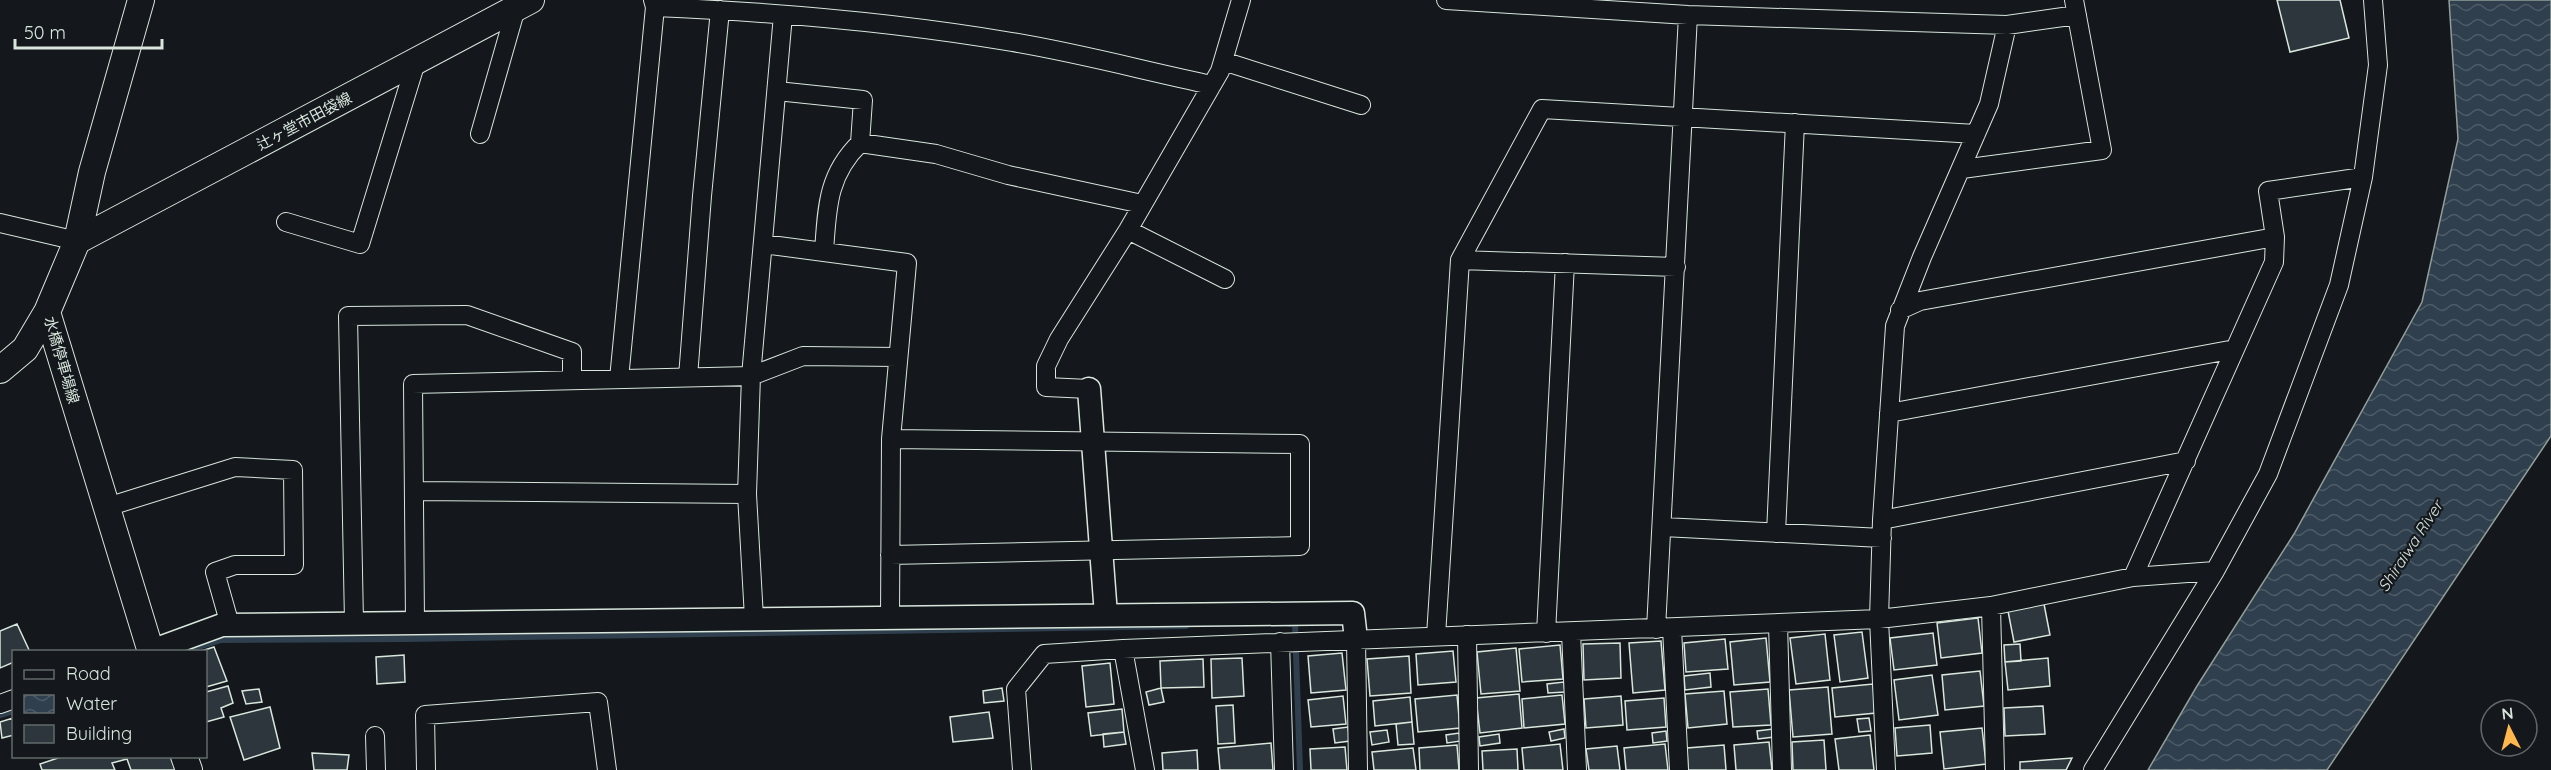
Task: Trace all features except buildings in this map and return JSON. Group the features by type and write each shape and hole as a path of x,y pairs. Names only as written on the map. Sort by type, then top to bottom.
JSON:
{"main road":[{"name":"水橋停車場線","path":"141,0 92,172 77,242 47,312 150,650"},
{"name":"辻ヶ堂市田袋線","path":"77,242 524,4"},
{"path":"0,370 25,349 47,312"}],"street":[{"path":"1106,615 1089,389 1046,387 1046,366 1059,339 1128,230 1212,85 1222,62 1241,0"},
{"path":"1446,0 1688,15 2007,25 2075,8 2102,150 1962,169"},
{"path":"2093,770 2215,571 2268,474 2339,285 2363,177 2378,65 2373,0"},
{"path":"619,379 654,3 720,10 745,6 783,15 924,28 1015,42 1212,85"},
{"path":"480,134 524,4"},
{"path":"688,377 720,10"},
{"path":"754,618 747,494 751,376 783,15"},
{"path":"1679,770 1664,629 1663,527 1688,15"},
{"path":"1886,770 1879,619 1882,529 1895,326 1989,104 2007,25"},
{"path":"286,222 360,244 416,62"},
{"path":"1222,62 1361,105"},
{"path":"777,91 863,100 861,143 847,155 829,194 824,252"},
{"path":"1436,636 1460,260 1542,110 1976,134"},
{"path":"1776,533 1795,123"},
{"path":"861,143 936,154 1008,175 1142,204"},
{"path":"2133,578 2274,262 2274,237 2268,191 2363,177"},
{"path":"0,223 77,242"},
{"path":"1128,230 1225,279"},
{"path":"1900,310 1920,301 2274,237"},
{"path":"763,244 907,262 891,439 890,617"},
{"path":"1460,260 1676,267"},
{"path":"1546,633 1565,263"},
{"path":"354,622 348,316 467,315 572,352 572,380"},
{"path":"1889,413 2235,349"},
{"path":"415,622 413,384 751,376 803,356 898,357"},
{"path":"890,555 1300,546 1300,444 891,439"},
{"path":"1663,527 1776,533 1882,529 2186,461"},
{"path":"106,507 235,467 293,470 294,565 235,565 215,572 230,625"},
{"path":"414,491 747,494"},
{"path":"1022,770 1016,689 1044,654 1280,642 1879,619 1991,606 2133,578 2215,571"},
{"path":"1991,606 1995,770"},
{"path":"153,650 222,625 1353,613 1356,639 1358,770"},
{"path":"1778,623 1782,770"},
{"path":"1571,632 1577,770"},
{"path":"1467,635 1469,770"},
{"path":"1280,642 1284,770"},
{"path":"1122,649 1145,770"},
{"path":"426,770 425,715 598,702 607,770"},
{"path":"375,736 376,770"}],"water":[{"name":"Shiraiwa River","path":"2449,0 2551,0 2551,436 2327,770 2148,770 2197,686 2294,534 2422,302 2458,139"}],"waterway":[{"path":"1289,624 1295,624 1300,770"},
{"path":"189,650 221,640 1186,626"},
{"path":"0,715 12,712"}]}
